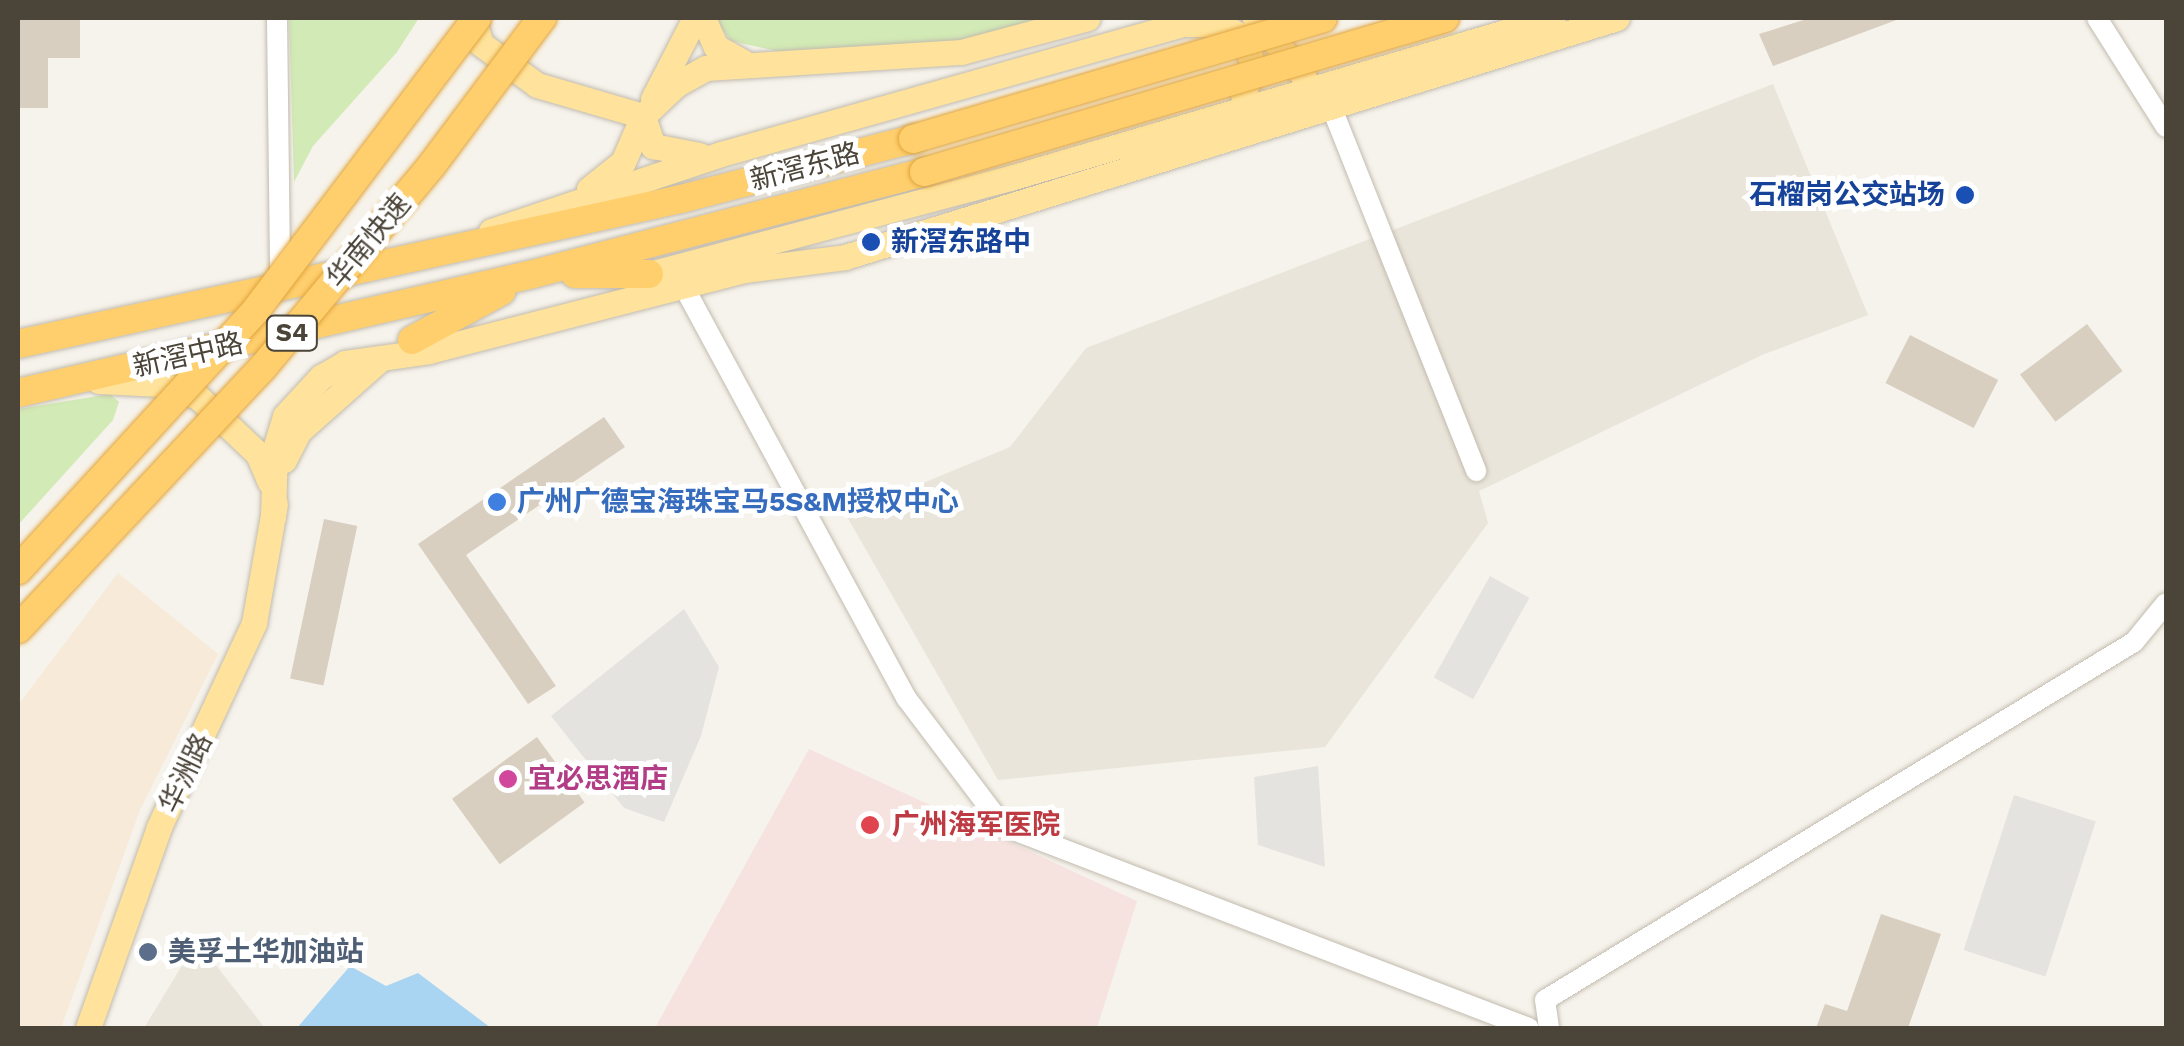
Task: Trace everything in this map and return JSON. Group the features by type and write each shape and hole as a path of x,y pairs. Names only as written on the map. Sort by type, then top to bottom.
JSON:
{"highway":[{"name":"华南快速","path":"18,570 256,310 475,18"},
{"name":"华南快速","path":"18,628 275,354 432,166 542,18"},
{"name":"新滘东路","path":"280,286 421,257 913,139 1323,18"},
{"name":"新滘东路","path":"533,274 924,172 1444,18"},
{"name":"新滘中路","path":"18,394 533,274"},
{"path":"412,340 533,274 649,274"},
{"name":"新滘中路","path":"18,344 280,286"}],"main road":[{"path":"475,18 481,44 537,85 643,116"},
{"path":"572,200 623,162 695,18"},
{"path":"703,18 716,47 743,62"},
{"path":"643,116 688,76 743,62 942,55 1088,18"},
{"path":"421,257 572,200 721,154 1204,18"},
{"path":"1255,18 1323,97"},
{"path":"1296,18 1295,39 1310,60 1330,71 1362,74"},
{"path":"649,274 1229,114 1323,97 1362,74 1553,18"},
{"path":"383,357 684,287 871,250 1323,97 1617,18"},
{"path":"1178,25 1218,24 1245,38 1253,68 1229,114"},
{"path":"643,116 653,146 667,154 721,154"},
{"name":"华洲路","path":"88,1028 159,827 254,623 278,480 298,431 383,357 412,340"},
{"path":"47,387 110,380 161,384 198,397 258,454 270,480 274,516"}],"street":[{"path":"277,18 280,286"},
{"path":"2097,18 2166,127"},
{"path":"1323,97 1476,471"},
{"path":"684,287 907,699 1002,826 1530,1028"},
{"path":"1550,1028 1545,1000 2134,642 2166,603"}],"shaded area":[{"path":"1773,84 1868,315 1762,355 1479,491 1488,523 1325,747 998,780 846,515 1010,447 1086,348"},
{"path":"118,573 218,654 140,810 61,1028 18,1028 18,705"},
{"path":"1490,576 1529,598 1473,699 1434,677"},
{"path":"684,609 719,667 701,736 664,822 624,808 551,716"},
{"name":"广州海军医院","path":"809,749 1137,901 1097,1028 655,1028"},
{"path":"1318,766 1325,867 1258,845 1254,777"},
{"path":"2014,795 2096,822 2045,977 1964,950"},
{"path":"197,941 265,1028 144,1028"}],"green space":[{"path":"289,18 419,18 397,52 313,146 294,182"},
{"path":"714,18 1060,18 957,43 777,51 731,41"},
{"path":"110,394 119,402 113,420 18,525 18,409"}],"water":[{"path":"350,966 386,986 418,973 491,1028 297,1028"}],"building":[{"path":"18,18 80,18 80,58 48,58 48,108 18,108"},
{"path":"1810,18 1899,19 1773,66 1759,34"},
{"path":"2087,324 2123,371 2055,422 2020,375"},
{"path":"1910,335 1998,380 1974,428 1885,383"},
{"path":"604,417 625,447 466,555 556,686 528,704 418,544"},
{"path":"324,519 357,526 323,686 290,678"},
{"path":"537,737 585,803 500,864 452,799"},
{"path":"1881,914 1941,934 1908,1028 1816,1028 1825,1004 1847,1011"}],"place":[{"name":"石榴岗公交站场","path":"1965,195"},
{"name":"新滘东路中","path":"871,242"},
{"name":"广州广德宝海珠宝马5S&M授权中心","path":"497,502"},
{"name":"宜必思酒店","path":"508,779"},
{"name":"广州海军医院","path":"870,825"},
{"name":"美孚土华加油站","path":"148,952"}]}
